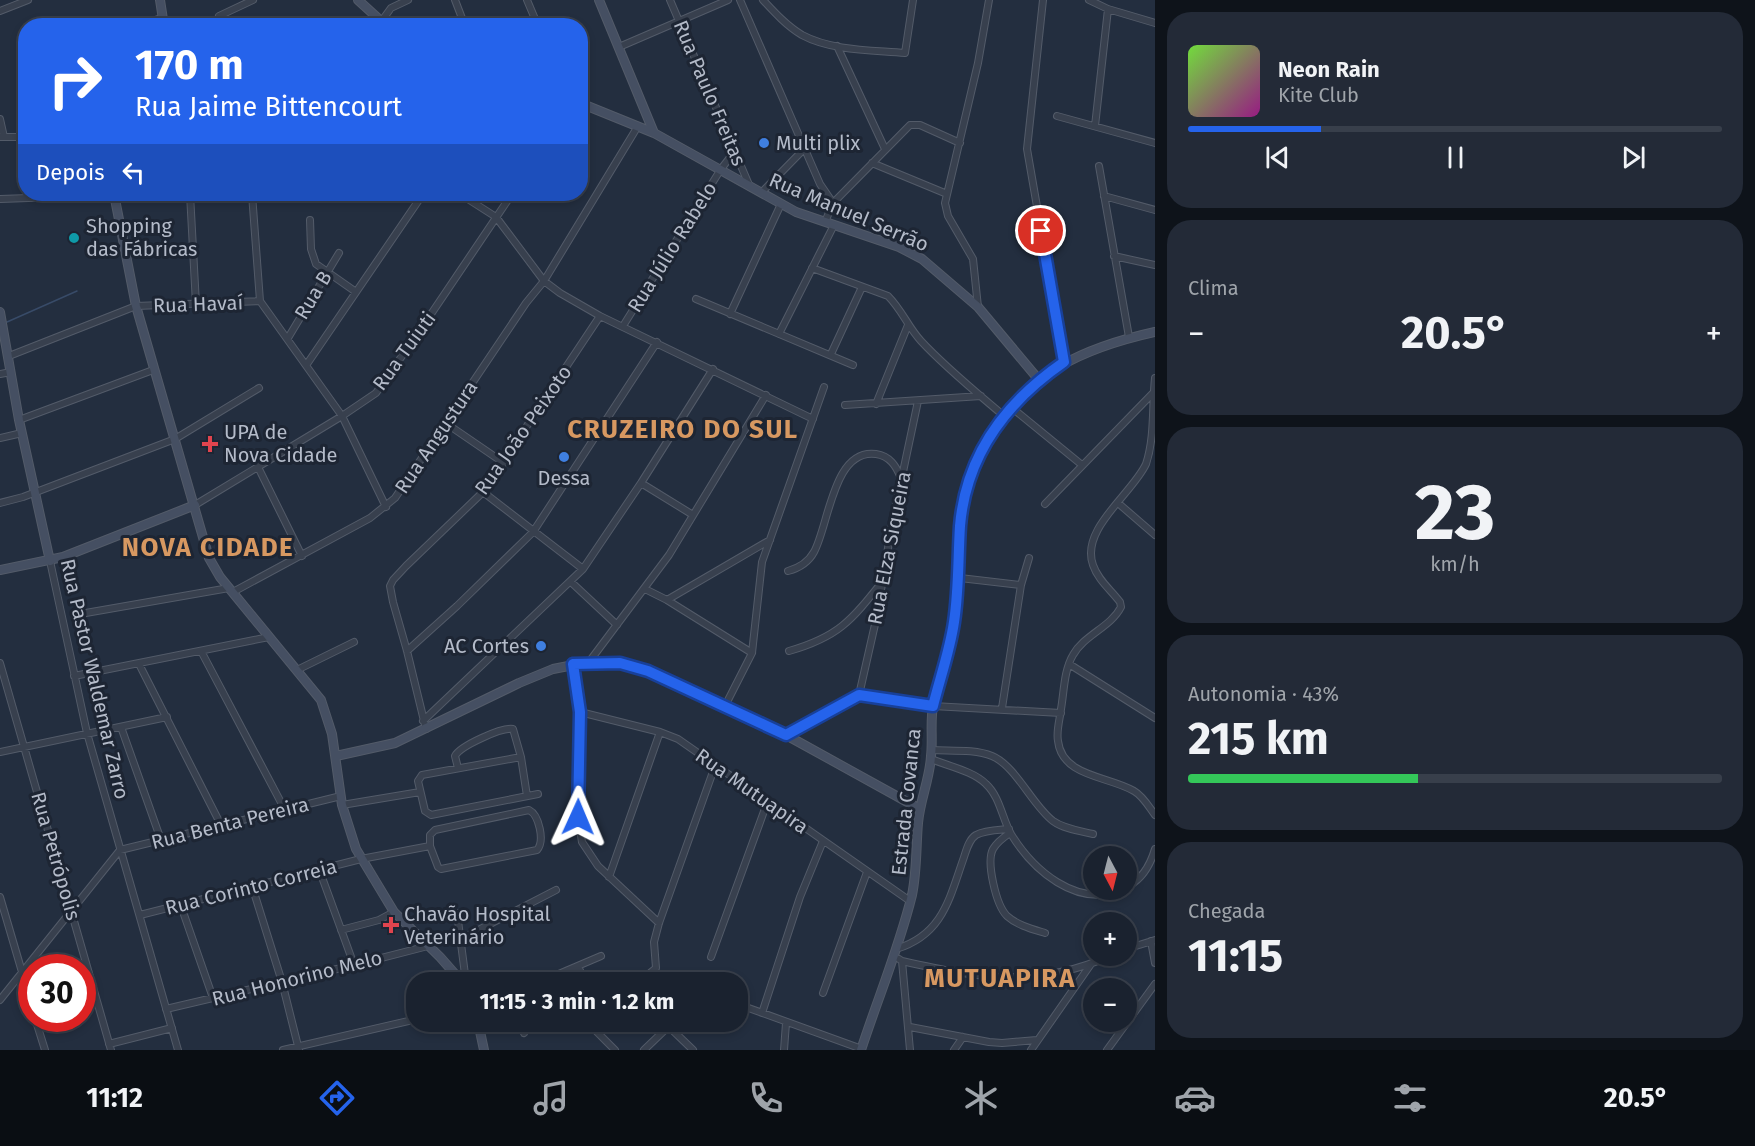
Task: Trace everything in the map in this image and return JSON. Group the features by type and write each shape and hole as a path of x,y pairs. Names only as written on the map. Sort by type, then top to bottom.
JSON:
{"street":[{"path":"0,12 28,0"},
{"path":"160,0 163,18"},
{"path":"219,16 253,0"},
{"path":"358,0 377,18"},
{"path":"388,0 391,8"},
{"path":"386,18 391,8 408,0"},
{"path":"455,0 462,18"},
{"path":"527,0 535,18"},
{"path":"599,0 654,133"},
{"name":"Rua Paulo Freitas","path":"670,0 750,187"},
{"path":"620,47 728,0"},
{"path":"740,0 820,184 833,203"},
{"path":"763,0 781,19 802,35 837,46 904,53 913,0"},
{"path":"978,307 975,266 948,216 945,203 978,63 989,0"},
{"path":"1043,0 1030,111 1028,149 1064,362"},
{"path":"1089,0 1108,9 1155,22"},
{"path":"1095,126 1108,9"},
{"path":"837,46 885,149"},
{"name":"Rua Manuel Serrão","path":"588,106 654,133 781,204 914,254 978,307 1039,380"},
{"path":"1057,116 1155,142"},
{"path":"0,119 2,137 18,137"},
{"path":"825,222 833,203 910,125 915,124 960,144"},
{"name":"Rua Angustura","path":"80,614 231,590 302,556 386,507 409,480 526,303 544,281 638,126"},
{"path":"761,193 805,148"},
{"name":"Rua Júlio Rabelo","path":"623,326 721,169 735,151"},
{"path":"872,163 947,195"},
{"path":"1099,166 1129,337"},
{"path":"1104,196 1155,210"},
{"path":"0,199 18,198"},
{"path":"115,201 136,306 209,558 220,577 321,700 330,726 336,756 341,801 350,835 361,859 394,912 454,972"},
{"path":"190,201 196,304"},
{"path":"253,201 260,302 307,364 342,416 386,507"},
{"path":"307,364 418,201"},
{"path":"471,201 496,217 544,281 560,293 600,316 813,419"},
{"name":"Rua Tuiuti","path":"195,506 368,399 385,382 507,201"},
{"path":"730,314 781,204"},
{"path":"310,220 312,256 316,264 356,292"},
{"path":"779,334 834,225"},
{"name":"Rua B","path":"288,338 339,253"},
{"path":"1114,255 1155,265"},
{"path":"812,268 888,296 901,310 908,325 920,340 1004,416"},
{"path":"831,354 862,286"},
{"path":"696,299 853,365"},
{"name":"Rua Havaí","path":"9,356 136,306 260,302"},
{"name":"Rua João Peixoto","path":"424,725 390,586 402,570 483,492 600,316"},
{"name":"Rua Pastor Waldemar Zarro","path":"2,320 19,420 87,733 178,1050"},
{"path":"876,404 908,325"},
{"name":"Estrada Covanca","path":"862,1049 897,955 914,882 920,809 932,755 933,706 953,632 960,578 960,528 967,489 980,453 989,435 1011,407 1039,380 1064,362 1106,344 1155,332"},
{"path":"407,651 533,532 657,342"},
{"path":"424,725 583,569 713,369"},
{"path":"19,420 153,370"},
{"path":"0,374 11,372"},
{"path":"1155,378 1154,434 1151,452 1140,475 1096,533 1090,552 1098,575 1120,602 1121,607 1108,622 1078,648 1070,664 1057,740 1067,761 1095,776 1135,791 1155,815"},
{"path":"725,706 752,653 759,576 824,387"},
{"path":"0,503 36,492 175,439 259,388"},
{"path":"1044,504 1153,393"},
{"path":"589,662 645,589 766,395"},
{"path":"845,405 981,396"},
{"name":"Rua Elza Siqueira","path":"859,695 918,401"},
{"path":"1011,407 1082,465"},
{"path":"447,424 504,463"},
{"path":"0,438 22,433"},
{"path":"788,571 802,565 813,554 841,476 850,462 867,454 880,455 896,466 901,479"},
{"path":"258,467 302,556"},
{"path":"640,483 693,515"},
{"path":"483,492 583,569"},
{"path":"1118,503 1155,536"},
{"path":"0,570 50,561 195,506"},
{"path":"667,600 771,539"},
{"path":"1002,708 1021,585 1029,558"},
{"path":"960,578 1021,585"},
{"path":"571,582 617,625"},
{"path":"789,651 815,644 844,626 882,582"},
{"path":"645,589 667,600 752,653"},
{"path":"74,676 269,637"},
{"path":"297,670 354,642"},
{"path":"201,651 285,810"},
{"name":"Rua Petrópolis","path":"0,663 110,1047"},
{"path":"336,756 383,747 424,725 537,675 573,664 620,663 648,671 786,735 920,809"},
{"path":"140,664 221,825"},
{"path":"573,664 580,712 579,831 588,854 609,877 659,923"},
{"path":"1070,664 1155,718"},
{"path":"786,735 859,695 933,706 1061,713"},
{"name":"Rua Mutuapira","path":"580,712 660,732 678,739 910,901"},
{"path":"0,752 167,717"},
{"path":"121,727 160,840"},
{"path":"458,768 455,756 457,752 508,728 515,731 527,796"},
{"path":"609,877 660,732"},
{"path":"932,755 979,753 995,757 1054,821 1069,828 1093,834"},
{"path":"932,755 985,783 997,800 1009,831 1025,855 1056,881 1071,890 1083,893"},
{"path":"520,757 422,775 418,781 425,812 431,815 537,794"},
{"path":"652,972 656,968 654,942 659,923 715,766"},
{"name":"Rua Benta Pereira","path":"120,850 285,810 420,792"},
{"path":"711,957 767,803"},
{"path":"529,810 536,818 542,842 540,847 532,852 441,869 436,865 430,846 430,836 439,828 529,810"},
{"path":"1009,831 997,843 991,855 994,888 999,904 1010,918 1026,927 1045,933"},
{"path":"897,955 933,928 944,914 971,840 982,833 1009,831"},
{"path":"762,1013 800,897 823,841"},
{"name":"Rua Corinto Correia","path":"140,915 361,859 430,846"},
{"path":"1137,881 1147,869 1155,849"},
{"path":"36,954 120,850"},
{"path":"319,869 354,965"},
{"path":"823,993 867,872"},
{"path":"252,886 282,982 299,1048"},
{"path":"461,939 556,890"},
{"path":"0,897 18,961"},
{"path":"181,906 213,998"},
{"path":"341,930 379,920 394,912"},
{"path":"457,913 463,972"},
{"path":"1137,945 1153,940 1155,963"},
{"name":"Rua Honorino Melo","path":"166,1009 428,946"},
{"path":"897,955 995,978 1018,979 1063,972 1084,966"},
{"path":"897,955 910,1027 910,1050"},
{"path":"565,972 601,956"},
{"path":"578,966 581,972"},
{"path":"1031,1050 1090,966"},
{"path":"0,1000 18,976"},
{"path":"1107,1050 1155,984"},
{"path":"748,1008 862,1049"},
{"path":"283,1050 406,1022"},
{"path":"784,1050 786,1023"},
{"path":"910,1027 1002,1043 1038,1040"},
{"path":"110,1047 172,1028"},
{"path":"39,1032 45,1050"},
{"path":"480,1032 484,1050"},
{"path":"597,1032 615,1050"},
{"path":"644,1050 659,1032"},
{"path":"674,1032 693,1050"},
{"path":"954,1050 963,1037"}],"waterway":[{"path":"7,322 77,291"}],"place":[{"name":"Multi plix","path":"764,143"},
{"name":"Shopping das Fábricas","path":"74,238"},
{"name":"UPA de Nova Cidade","path":"210,444"},
{"name":"Dessa","path":"564,457"},
{"name":"AC Cortes","path":"541,646"},
{"name":"Chavão Hospital Veterinário","path":"391,925"}],"district":[{"name":"CRUZEIRO DO SUL","path":"683,429"},
{"name":"NOVA CIDADE","path":"208,547"},
{"name":"MUTUAPIRA","path":"1000,978"}],"route":[{"path":"578,817 580,712 573,664 620,663 648,671 786,735 859,695 933,706 954,623 960,578 960,528 971,476 989,435 1011,407 1039,380 1064,362 1041,231"}]}
